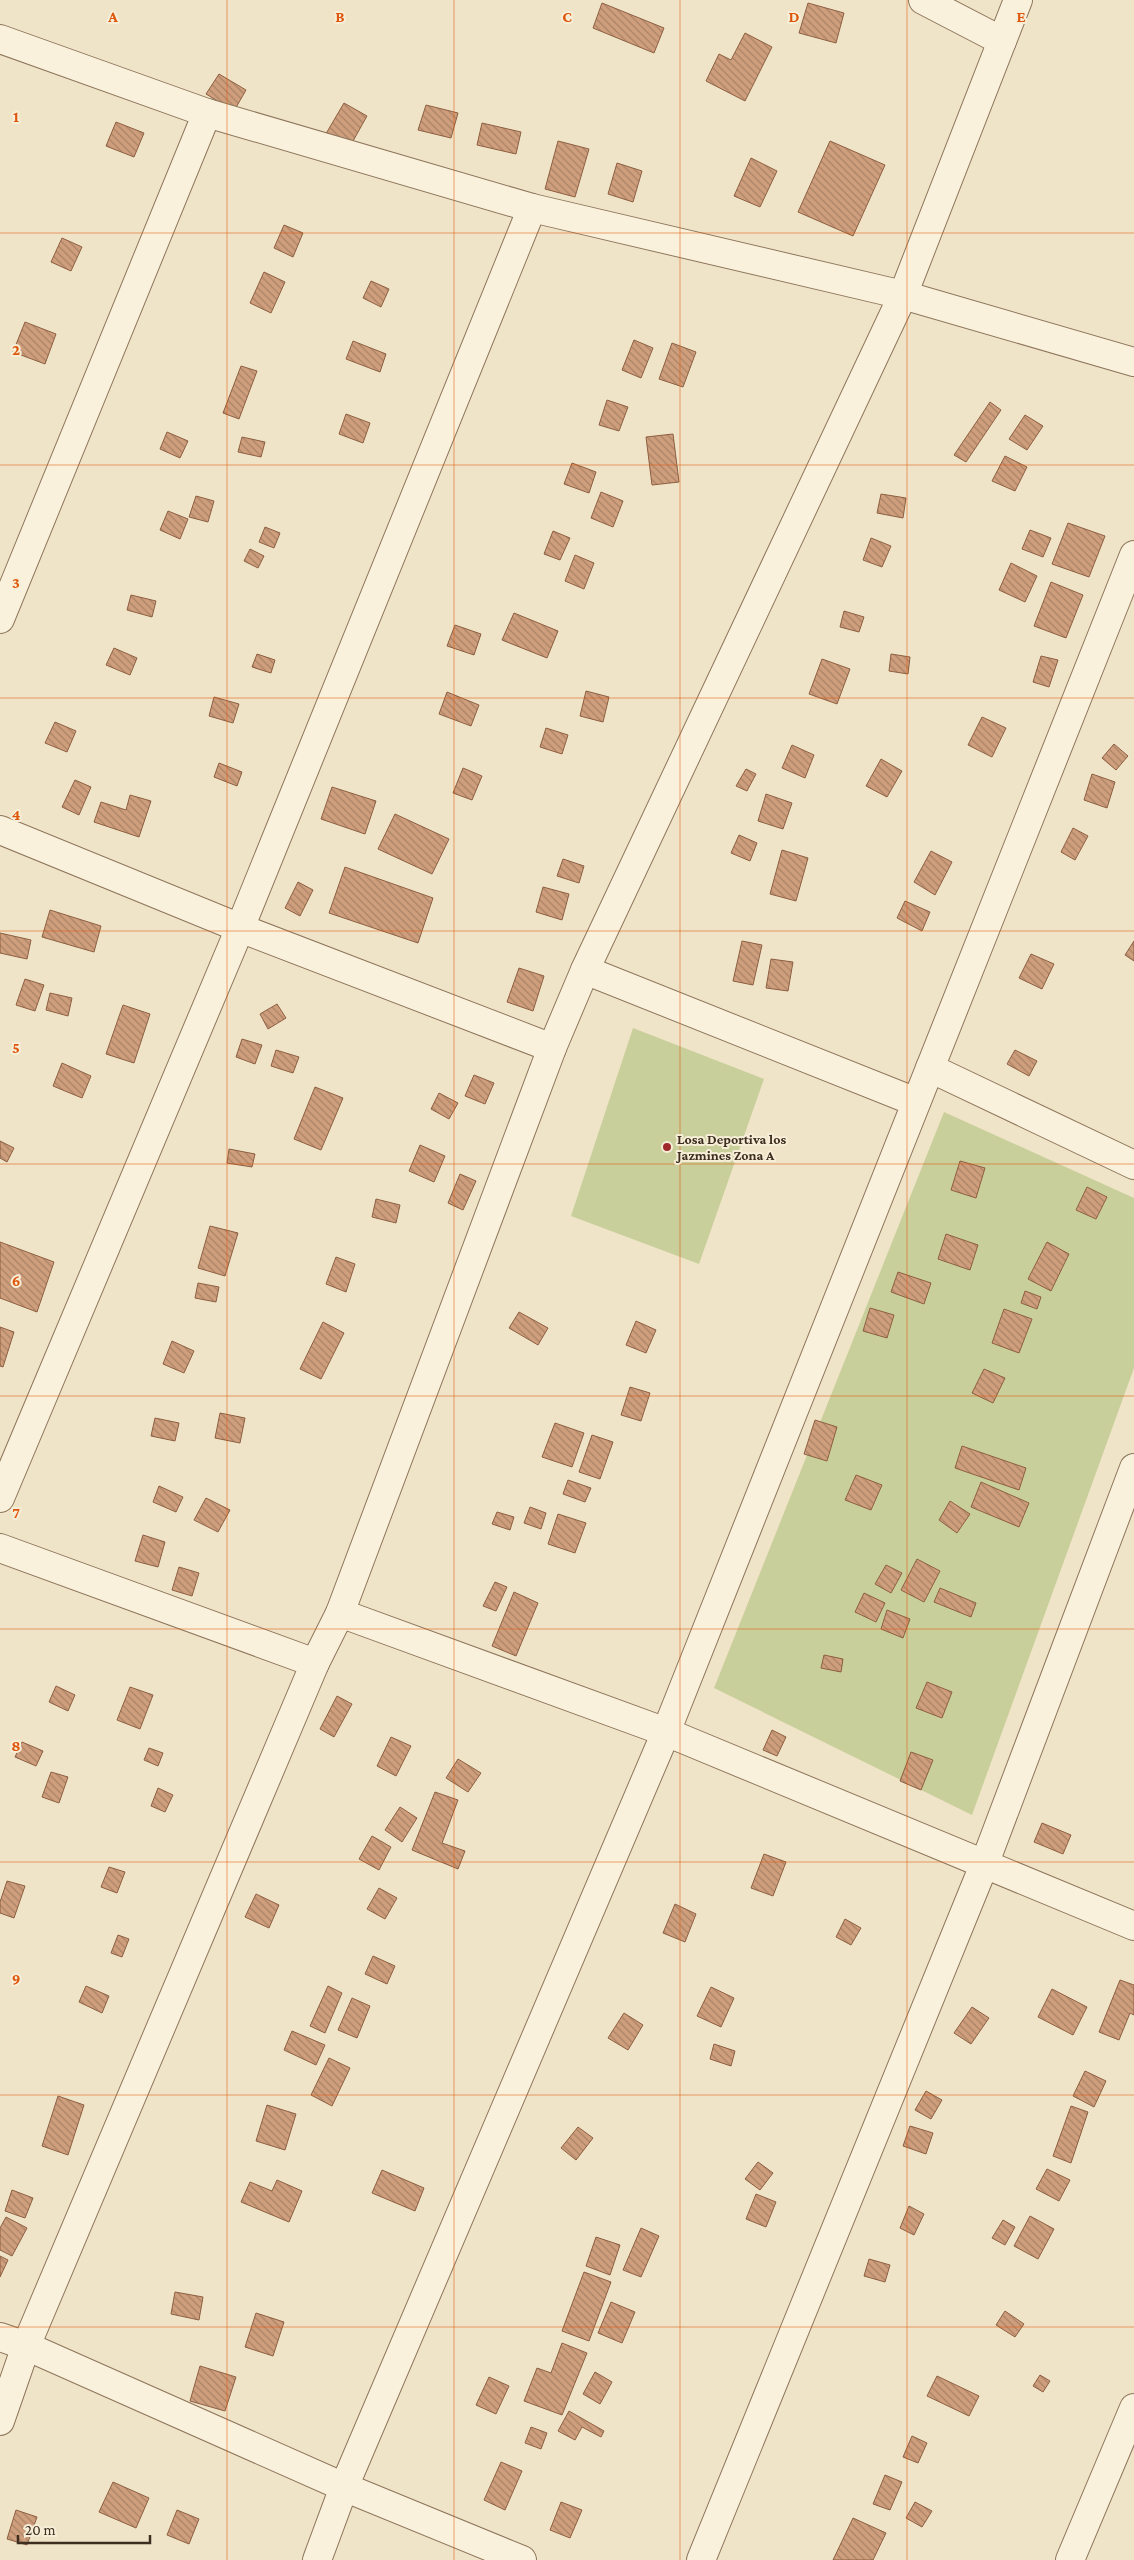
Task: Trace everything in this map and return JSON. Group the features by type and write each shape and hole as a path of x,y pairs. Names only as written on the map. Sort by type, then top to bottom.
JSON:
{"street":[{"path":"923,0 1002,41"},
{"path":"0,2421 26,2346 315,1663 340,1613 552,1048 586,970 903,295 1018,0"},
{"path":"0,39 207,113 532,208 903,295 1134,362"},
{"path":"0,619 207,113"},
{"path":"0,1498 240,928 532,208"},
{"path":"317,2560 344,2487 666,1732 1134,556"},
{"path":"0,830 240,928 552,1048"},
{"path":"586,970 916,1102"},
{"path":"930,1068 1134,1166"},
{"path":"701,2560 984,1865 1134,1468"},
{"path":"0,1548 315,1663"},
{"path":"340,1613 666,1732 1134,1926"},
{"path":"0,2336 344,2487 522,2560"},
{"path":"1070,2560 1134,2408"}],"green space":[{"name":"Losa Deportiva los Jazmines Zona A","path":"633,1028 764,1079 699,1264 571,1216"},
{"path":"944,1112 1134,1198 1134,1368 972,1815 714,1688"}],"building":[{"path":"602,3 664,28 654,53 593,28"},
{"path":"808,3 844,13 836,43 799,33"},
{"path":"745,33 772,47 745,101 706,81 719,54 731,60"},
{"path":"219,74 246,90 234,111 206,94"},
{"path":"344,103 367,116 348,150 324,137"},
{"path":"426,105 458,113 451,138 418,130"},
{"path":"116,122 144,133 134,157 106,146"},
{"path":"482,123 521,132 516,154 477,145"},
{"path":"558,141 589,149 575,197 545,189"},
{"path":"830,141 885,165 853,236 798,212"},
{"path":"751,158 777,171 760,207 734,196"},
{"path":"617,163 642,171 633,202 608,194"},
{"path":"284,225 303,233 293,257 274,248"},
{"path":"62,238 82,247 71,271 51,262"},
{"path":"264,272 285,282 271,313 250,303"},
{"path":"371,281 389,289 381,307 363,298"},
{"path":"25,322 56,334 45,364 13,352"},
{"path":"634,340 653,348 641,378 622,370"},
{"path":"353,341 386,354 380,372 346,359"},
{"path":"672,343 696,352 683,387 659,379"},
{"path":"241,366 257,371 239,419 223,413"},
{"path":"607,400 628,407 619,431 599,425"},
{"path":"990,402 1001,410 966,462 954,455"},
{"path":"346,414 370,423 363,443 339,434"},
{"path":"1025,415 1043,426 1027,450 1009,439"},
{"path":"167,432 188,441 180,458 160,449"},
{"path":"673,434 679,482 652,485 646,437"},
{"path":"242,437 265,442 261,457 238,452"},
{"path":"1005,456 1027,467 1015,491 992,481"},
{"path":"572,463 596,472 589,493 564,484"},
{"path":"601,492 623,501 613,527 591,518"},
{"path":"881,494 906,498 903,518 877,513"},
{"path":"196,496 214,501 208,522 189,517"},
{"path":"168,511 188,519 180,539 160,530"},
{"path":"1068,523 1105,536 1089,577 1052,564"},
{"path":"265,527 280,533 274,548 259,542"},
{"path":"1030,530 1051,538 1043,557 1022,549"},
{"path":"553,531 570,538 560,560 544,554"},
{"path":"871,538 891,546 882,567 863,560"},
{"path":"250,549 264,556 258,568 244,561"},
{"path":"575,555 594,563 584,589 565,581"},
{"path":"1011,563 1037,576 1025,602 999,590"},
{"path":"1051,582 1083,595 1066,638 1034,626"},
{"path":"131,595 156,601 152,617 127,610"},
{"path":"844,611 864,617 859,632 840,627"},
{"path":"514,613 558,631 547,658 502,640"},
{"path":"455,625 481,634 474,655 447,646"},
{"path":"114,648 137,658 130,675 106,665"},
{"path":"257,654 275,660 271,673 252,667"},
{"path":"891,654 910,657 908,674 889,671"},
{"path":"1041,656 1058,660 1049,687 1033,682"},
{"path":"822,659 850,669 837,704 809,694"},
{"path":"586,691 609,697 603,722 580,716"},
{"path":"447,692 479,705 471,726 439,714"},
{"path":"214,697 239,704 233,723 209,716"},
{"path":"982,717 1006,728 992,757 968,745"},
{"path":"55,722 76,731 67,752 45,743"},
{"path":"546,728 568,735 562,754 540,747"},
{"path":"1114,744 1128,756 1116,770 1102,758"},
{"path":"792,745 814,755 805,778 782,768"},
{"path":"881,759 902,771 887,797 866,786"},
{"path":"219,763 242,772 237,786 214,777"},
{"path":"463,768 482,776 472,800 453,793"},
{"path":"746,769 756,774 747,791 736,786"},
{"path":"1092,774 1115,782 1107,808 1084,800"},
{"path":"75,780 91,787 79,815 62,807"},
{"path":"332,787 376,801 365,834 321,819"},
{"path":"766,794 792,803 783,829 758,821"},
{"path":"130,795 151,801 139,837 94,822 101,802 126,810"},
{"path":"395,814 449,839 432,874 378,849"},
{"path":"1073,828 1088,836 1075,860 1061,852"},
{"path":"739,835 757,843 750,861 731,853"},
{"path":"782,850 808,858 796,901 770,894"},
{"path":"931,851 952,862 935,895 914,882"},
{"path":"563,859 584,866 579,883 557,876"},
{"path":"345,867 433,898 418,943 329,913"},
{"path":"298,882 313,890 300,916 285,908"},
{"path":"543,887 569,894 562,920 536,912"},
{"path":"905,901 930,912 922,931 897,918"},
{"path":"50,910 101,926 94,952 42,937"},
{"path":"0,933 31,940 27,959 0,953"},
{"path":"742,941 762,945 753,985 733,981"},
{"path":"1134,941 1134,961 1125,955"},
{"path":"1031,954 1054,964 1042,989 1019,978"},
{"path":"771,959 793,962 788,991 766,988"},
{"path":"519,968 544,976 533,1011 507,1002"},
{"path":"25,979 44,985 35,1011 16,1005"},
{"path":"50,993 72,998 68,1016 46,1010"},
{"path":"277,1004 286,1018 268,1029 260,1014"},
{"path":"123,1005 150,1014 134,1063 106,1054"},
{"path":"242,1039 262,1045 255,1064 236,1057"},
{"path":"276,1050 299,1057 293,1073 271,1066"},
{"path":"1015,1050 1037,1061 1029,1076 1007,1064"},
{"path":"62,1063 91,1076 82,1098 53,1086"},
{"path":"474,1075 494,1083 485,1104 465,1096"},
{"path":"315,1087 343,1098 321,1150 294,1139"},
{"path":"439,1093 458,1103 449,1119 431,1109"},
{"path":"0,1141 14,1148 7,1162 0,1158"},
{"path":"420,1145 445,1156 434,1182 409,1171"},
{"path":"229,1149 255,1154 252,1167 227,1163"},
{"path":"960,1161 985,1168 976,1198 951,1190"},
{"path":"460,1174 476,1181 463,1210 448,1203"},
{"path":"1087,1187 1107,1197 1096,1219 1076,1210"},
{"path":"376,1199 400,1205 396,1223 372,1217"},
{"path":"210,1226 238,1233 225,1276 198,1268"},
{"path":"946,1234 978,1245 970,1270 938,1259"},
{"path":"0,1242 54,1262 37,1312 0,1298"},
{"path":"1047,1242 1069,1254 1051,1291 1028,1279"},
{"path":"336,1257 355,1264 346,1292 326,1284"},
{"path":"898,1272 931,1283 924,1304 891,1292"},
{"path":"198,1283 219,1287 216,1302 195,1298"},
{"path":"1025,1291 1041,1297 1037,1309 1021,1303"},
{"path":"870,1308 894,1315 887,1338 863,1331"},
{"path":"1004,1309 1032,1319 1019,1353 992,1343"},
{"path":"519,1312 548,1328 538,1345 509,1328"},
{"path":"636,1321 656,1330 646,1353 626,1345"},
{"path":"323,1322 344,1333 321,1379 300,1369"},
{"path":"0,1327 14,1332 3,1367 0,1366"},
{"path":"172,1341 194,1351 184,1373 163,1364"},
{"path":"984,1369 1005,1378 993,1403 972,1393"},
{"path":"630,1387 650,1393 641,1421 621,1415"},
{"path":"220,1413 245,1418 240,1443 215,1438"},
{"path":"155,1418 179,1423 175,1441 151,1436"},
{"path":"815,1420 837,1427 827,1461 804,1454"},
{"path":"555,1423 584,1433 572,1467 542,1457"},
{"path":"592,1435 613,1442 600,1479 579,1472"},
{"path":"962,1446 1026,1468 1019,1490 955,1468"},
{"path":"856,1475 882,1485 871,1510 845,1500"},
{"path":"568,1480 591,1488 585,1502 563,1494"},
{"path":"981,1482 1029,1503 1019,1527 971,1507"},
{"path":"159,1486 183,1497 176,1512 153,1502"},
{"path":"206,1498 230,1510 218,1532 194,1520"},
{"path":"950,1501 970,1514 957,1533 939,1520"},
{"path":"530,1507 546,1513 541,1529 524,1523"},
{"path":"497,1512 514,1517 510,1530 492,1524"},
{"path":"558,1514 586,1523 575,1553 548,1544"},
{"path":"143,1535 165,1542 158,1567 135,1561"},
{"path":"917,1559 940,1571 924,1602 901,1590"},
{"path":"886,1565 902,1573 891,1593 875,1584"},
{"path":"179,1567 199,1573 192,1596 172,1590"},
{"path":"495,1582 507,1587 496,1611 483,1606"},
{"path":"940,1588 976,1603 971,1617 934,1602"},
{"path":"514,1592 538,1603 516,1656 492,1646"},
{"path":"864,1593 885,1603 876,1622 855,1612"},
{"path":"887,1610 910,1619 903,1638 881,1629"},
{"path":"824,1655 843,1659 841,1672 821,1668"},
{"path":"927,1682 952,1692 942,1718 916,1708"},
{"path":"56,1686 75,1695 68,1711 49,1702"},
{"path":"130,1687 153,1695 140,1729 117,1720"},
{"path":"337,1696 352,1704 334,1737 320,1729"},
{"path":"772,1730 786,1737 777,1756 763,1750"},
{"path":"391,1737 411,1746 396,1776 377,1766"},
{"path":"22,1742 43,1751 36,1766 15,1757"},
{"path":"149,1748 163,1753 158,1766 144,1760"},
{"path":"911,1752 933,1760 921,1790 900,1781"},
{"path":"458,1759 481,1773 468,1792 446,1778"},
{"path":"51,1772 68,1777 59,1803 42,1797"},
{"path":"158,1788 173,1795 165,1812 151,1806"},
{"path":"435,1792 458,1800 442,1843 465,1851 458,1869 412,1850"},
{"path":"400,1807 417,1818 402,1842 385,1830"},
{"path":"1042,1823 1071,1835 1063,1854 1034,1842"},
{"path":"372,1836 391,1847 379,1870 359,1859"},
{"path":"764,1854 786,1862 773,1896 751,1888"},
{"path":"109,1867 125,1872 117,1893 101,1887"},
{"path":"7,1881 25,1886 14,1918 0,1913 0,1902"},
{"path":"379,1888 397,1898 385,1919 367,1909"},
{"path":"256,1894 279,1905 269,1928 245,1917"},
{"path":"675,1904 696,1914 685,1942 663,1933"},
{"path":"845,1919 861,1928 851,1945 836,1937"},
{"path":"118,1935 129,1939 122,1957 111,1953"},
{"path":"373,1956 395,1966 387,1984 365,1974"},
{"path":"1120,1980 1134,1985 1134,2015 1130,2013 1119,2040 1099,2032"},
{"path":"86,1986 109,1996 102,2013 79,2002"},
{"path":"328,1986 342,1993 325,2033 310,2026"},
{"path":"711,1987 734,1998 721,2027 697,2016"},
{"path":"1052,1989 1087,2007 1073,2035 1038,2017"},
{"path":"352,1998 370,2006 357,2038 338,2030"},
{"path":"972,2007 989,2018 971,2044 954,2033"},
{"path":"624,2013 643,2025 628,2050 608,2038"},
{"path":"292,2031 325,2045 316,2065 284,2050"},
{"path":"714,2044 735,2051 731,2066 710,2059"},
{"path":"329,2058 350,2068 332,2106 311,2095"},
{"path":"1085,2071 1106,2081 1094,2107 1073,2096"},
{"path":"926,2091 942,2100 931,2119 915,2110"},
{"path":"58,2096 84,2105 68,2155 42,2146"},
{"path":"267,2105 296,2114 285,2150 256,2141"},
{"path":"1071,2106 1088,2112 1071,2163 1053,2156"},
{"path":"910,2126 933,2133 926,2154 903,2146"},
{"path":"578,2127 593,2138 576,2160 561,2148"},
{"path":"758,2162 773,2173 760,2190 745,2179"},
{"path":"1047,2169 1070,2180 1059,2201 1036,2189"},
{"path":"382,2170 424,2188 415,2211 372,2193"},
{"path":"277,2180 302,2191 289,2222 241,2202 250,2182 272,2191"},
{"path":"12,2190 33,2198 25,2218 5,2211"},
{"path":"756,2194 776,2202 766,2227 746,2219"},
{"path":"909,2206 924,2214 914,2235 900,2228"},
{"path":"1030,2216 1054,2229 1038,2259 1014,2246"},
{"path":"6,2217 27,2228 12,2256 0,2250 0,2228"},
{"path":"1003,2220 1015,2227 1005,2245 992,2238"},
{"path":"641,2228 659,2236 641,2277 623,2270"},
{"path":"596,2237 620,2245 610,2275 586,2266"},
{"path":"0,2256 8,2260 0,2277"},
{"path":"869,2259 890,2265 885,2282 864,2276"},
{"path":"584,2272 611,2282 589,2341 562,2331"},
{"path":"175,2292 203,2297 199,2320 171,2314"},
{"path":"611,2302 635,2312 622,2343 598,2333"},
{"path":"1005,2311 1024,2324 1015,2337 996,2325"},
{"path":"256,2313 284,2322 273,2356 245,2347"},
{"path":"562,2343 587,2353 562,2415 524,2401 537,2368 551,2373"},
{"path":"200,2366 236,2377 225,2411 190,2401"},
{"path":"595,2372 612,2382 600,2404 583,2394"},
{"path":"1040,2375 1050,2381 1043,2392 1033,2386"},
{"path":"937,2376 979,2396 969,2416 927,2396"},
{"path":"489,2377 509,2386 496,2414 476,2405"},
{"path":"569,2411 604,2431 601,2437 582,2427 575,2440 558,2431"},
{"path":"531,2427 547,2433 541,2449 525,2443"},
{"path":"912,2436 927,2443 918,2463 903,2457"},
{"path":"501,2462 522,2471 505,2510 484,2500"},
{"path":"885,2475 902,2482 890,2510 873,2504"},
{"path":"113,2482 149,2498 136,2528 99,2512"},
{"path":"561,2502 582,2510 570,2538 550,2530"},
{"path":"915,2502 932,2511 922,2527 906,2518"},
{"path":"16,2510 37,2517 27,2545 7,2539"},
{"path":"177,2510 199,2519 189,2544 167,2535"},
{"path":"853,2518 886,2533 873,2560 833,2560"}],"place":[{"name":"Losa Deportiva los Jazmines Zona A","path":"667,1147"}]}
